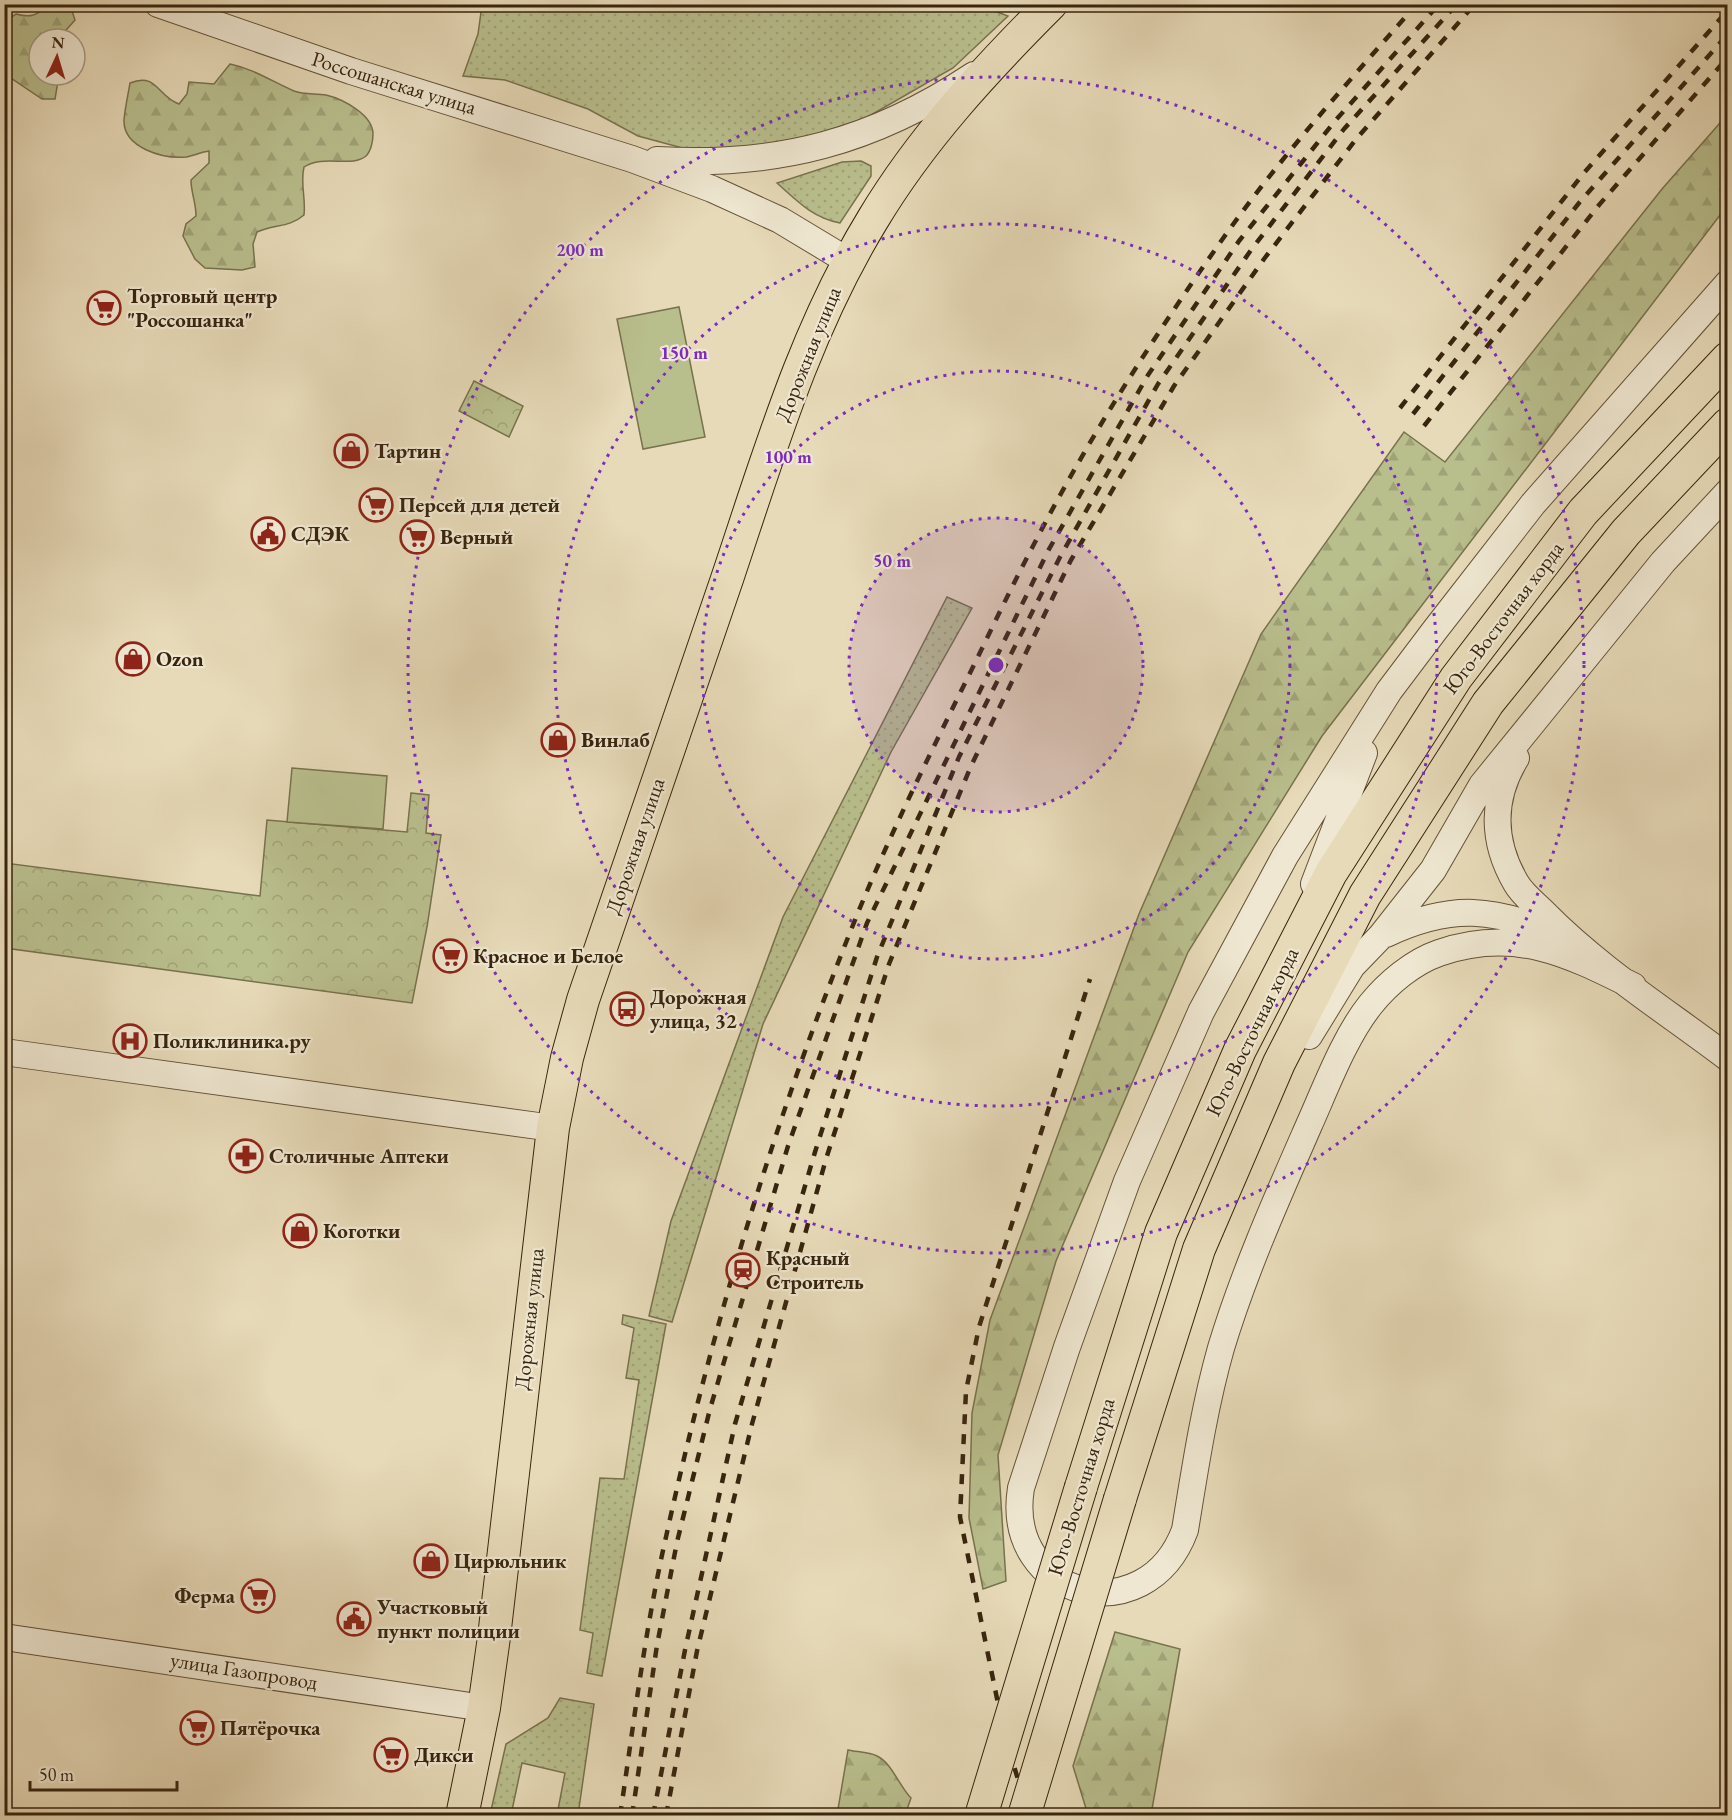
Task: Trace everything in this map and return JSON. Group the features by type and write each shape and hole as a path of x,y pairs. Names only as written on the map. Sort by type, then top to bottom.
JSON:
{"main road":[{"name":"Дорожная улица","path":"462,1815 484,1708 553,1128 567,1058 583,1000 782,416 821,313 848,261 892,187 916,154 997,60 1051,4"},
{"name":"Юго-Восточная хорда","path":"981,1815 1161,1233 1240,1050 1293,946 1331,873 1456,678 1583,512 1728,358"},
{"name":"Юго-Восточная хорда","path":"1024,1815 1199,1250 1279,1063 1365,895 1488,703 1626,532 1728,424"}],"street":[{"name":"Россошанская улица","path":"158,4 351,71 632,159 712,189 780,220 848,261"},
{"name":"Россошанская улица","path":"632,159 687,162 751,160 847,139 907,116 997,60"},
{"path":"1633,986 1548,948 1508,941 1472,944 1437,953 1406,971 1371,1005 1336,1064 1274,1205 1226,1337 1202,1426 1185,1530 1175,1551 1161,1570 1149,1580 1120,1591 1089,1592 1060,1582 1047,1572 1028,1548 1022,1534 1019,1519 1021,1488 1067,1347 1127,1181 1201,1012 1285,856 1389,691 1533,504 1728,283"},
{"path":"1199,1250 1319,1016 1353,966 1381,936 1433,870 1482,785 1663,562 1728,492"},
{"path":"1293,946 1334,826 1389,691"},
{"path":"1545,709 1508,772 1496,806 1500,847 1517,885 1569,939 1728,1058"},
{"path":"1381,936 1419,919 1454,913 1492,913 1526,921 1569,939"},
{"path":"4,1052 553,1128"},
{"name":"улица Газопровод","path":"4,1637 484,1708"}],"green space":[{"path":"47,4 71,8 75,20 69,27 27,27 27,87 57,87 55,99 42,99 5,74 5,21 16,14 33,15"},
{"path":"976,4 1008,16 953,68 864,119 804,138 753,149 701,153 638,136 588,109 505,80 463,76 478,34 482,5"},
{"path":"230,64 255,72 294,91 326,95 341,100 363,114 372,127 373,134 369,151 360,159 320,161 304,167 304,215 293,222 257,232 253,244 255,267 242,270 205,268 195,259 183,236 186,224 196,216 191,180 209,163 209,151 186,157 156,154 137,145 130,138 125,130 124,120 130,83 139,80 152,83 179,104 187,94 189,82 214,84"},
{"path":"1727,115 1727,206 1322,736 1188,952 1056,1261 998,1455 1006,1581 983,1589 969,1518 972,1413 990,1320 1139,914 1261,634 1404,432 1445,462 1662,189"},
{"path":"861,161 871,166 871,176 840,223 813,213 777,183 842,162"},
{"path":"679,307 705,437 643,449 617,319"},
{"path":"474,381 523,406 509,437 459,411"},
{"path":"947,597 972,608 891,752 763,1024 672,1322 649,1316 671,1221 783,917"},
{"path":"292,768 387,776 383,829 287,822"},
{"path":"411,793 429,795 426,833 441,835 427,927 412,1003 5,948 5,863 260,896 267,820 407,832"},
{"path":"623,1315 666,1324 602,1676 587,1673 593,1633 580,1630 600,1478 624,1479 639,1380 626,1378 634,1328 622,1324"},
{"path":"1115,1632 1180,1649 1151,1815 1088,1815 1073,1766"},
{"path":"560,1698 594,1704 578,1815 557,1815 565,1773 522,1763 511,1815 490,1815 506,1744 548,1718"},
{"path":"848,1750 874,1755 887,1764 911,1798 905,1815 837,1815"}],"railway":[{"path":"620,1816 652,1606 684,1458 725,1302 798,1070 855,920 882,857 1025,562 1076,466 1123,388 1172,312 1246,207 1317,118 1417,4"},
{"path":"632,1816 657,1645 677,1542 710,1409 788,1146 867,923 1048,551 1148,375 1239,241 1335,121 1439,4"},
{"path":"653,1816 685,1650 735,1424 815,1152 877,957 959,757 1060,557 1158,384 1251,250 1344,129 1457,4"},
{"path":"666,1816 697,1651 752,1424 826,1159 889,964 971,766 1071,560 1174,386 1264,259 1357,138 1475,4"},
{"path":"1400,408 1583,174 1728,10"},
{"path":"1413,414 1579,203 1728,34"},
{"path":"1424,426 1599,205 1728,57"},
{"path":"1029,1816 1004,1733 960,1517 966,1391 979,1327 1090,979"}],"place":[{"name":"Торговый центр \"Россошанка\"","path":"104,308"},
{"name":"Тартин","path":"351,451"},
{"name":"Персей для детей","path":"376,505"},
{"name":"СДЭК","path":"268,534"},
{"name":"Верный","path":"417,537"},
{"name":"Ozon","path":"133,659"},
{"name":"Винлаб","path":"558,740"},
{"name":"Красное и Белое","path":"450,956"},
{"name":"Дорожная улица, 32","path":"627,1009"},
{"name":"Поликлиника.ру","path":"130,1041"},
{"name":"Столичные Аптеки","path":"246,1156"},
{"name":"Коготки","path":"300,1231"},
{"name":"Красный Строитель","path":"743,1270"},
{"name":"Цирюльник","path":"431,1561"},
{"name":"Ферма","path":"258,1596"},
{"name":"Участковый пункт полиции","path":"354,1619"},
{"name":"Пятёрочка","path":"197,1728"},
{"name":"Дикси","path":"391,1755"}]}
